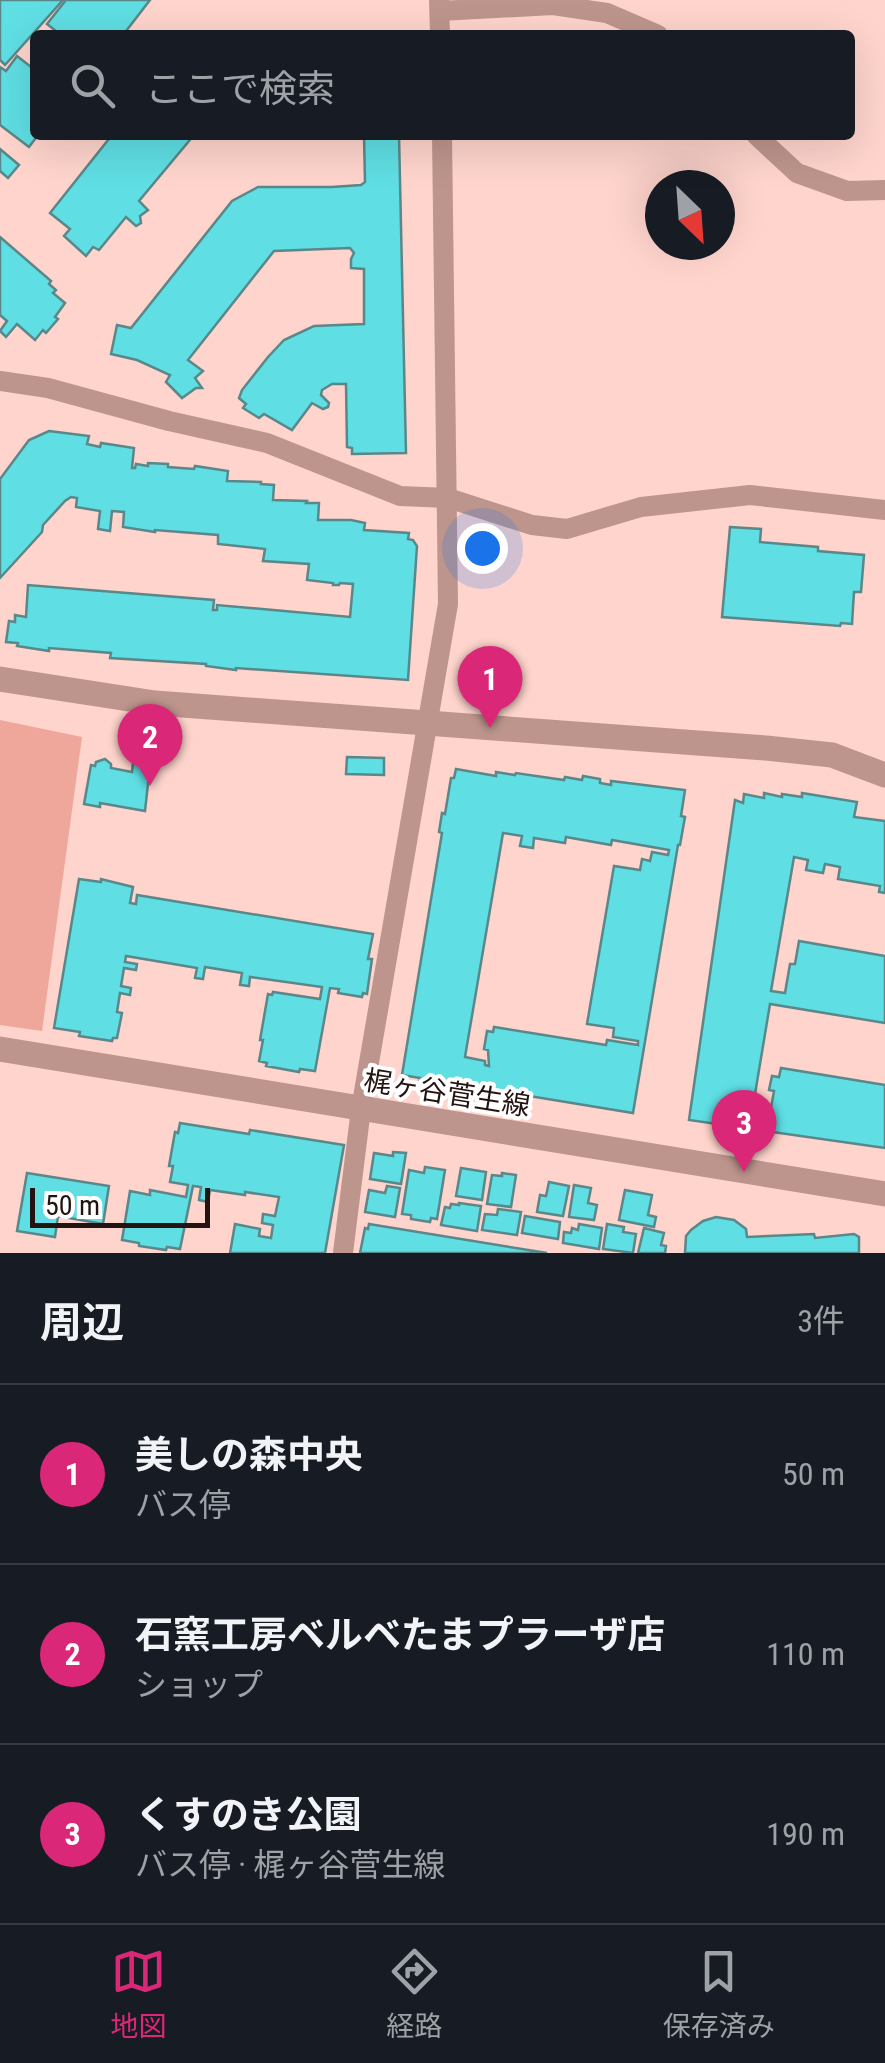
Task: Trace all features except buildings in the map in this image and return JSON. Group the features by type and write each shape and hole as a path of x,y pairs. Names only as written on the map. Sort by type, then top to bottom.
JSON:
{"street":[{"path":"440,5 553,5 607,13 646,30"},
{"path":"343,1253 361,1109 448,604 442,140"},
{"path":"761,140 797,173 847,191 885,190"},
{"path":"0,381 48,388 168,422 267,443 400,496 448,498 532,525 568,528 640,507 750,495 885,510"},
{"path":"0,678 155,703 766,748 832,756 885,775"},
{"name":"梶ヶ谷菅生線","path":"0,1050 885,1194"}],"shaded area":[{"path":"0,720 82,737 42,1031 0,1025"}],"place":[{"name":"美しの森中央","path":"490,728"},
{"name":"石窯工房ベルベたまプラーザ店","path":"150,786"},
{"name":"くすのき公園","path":"744,1172"}]}
